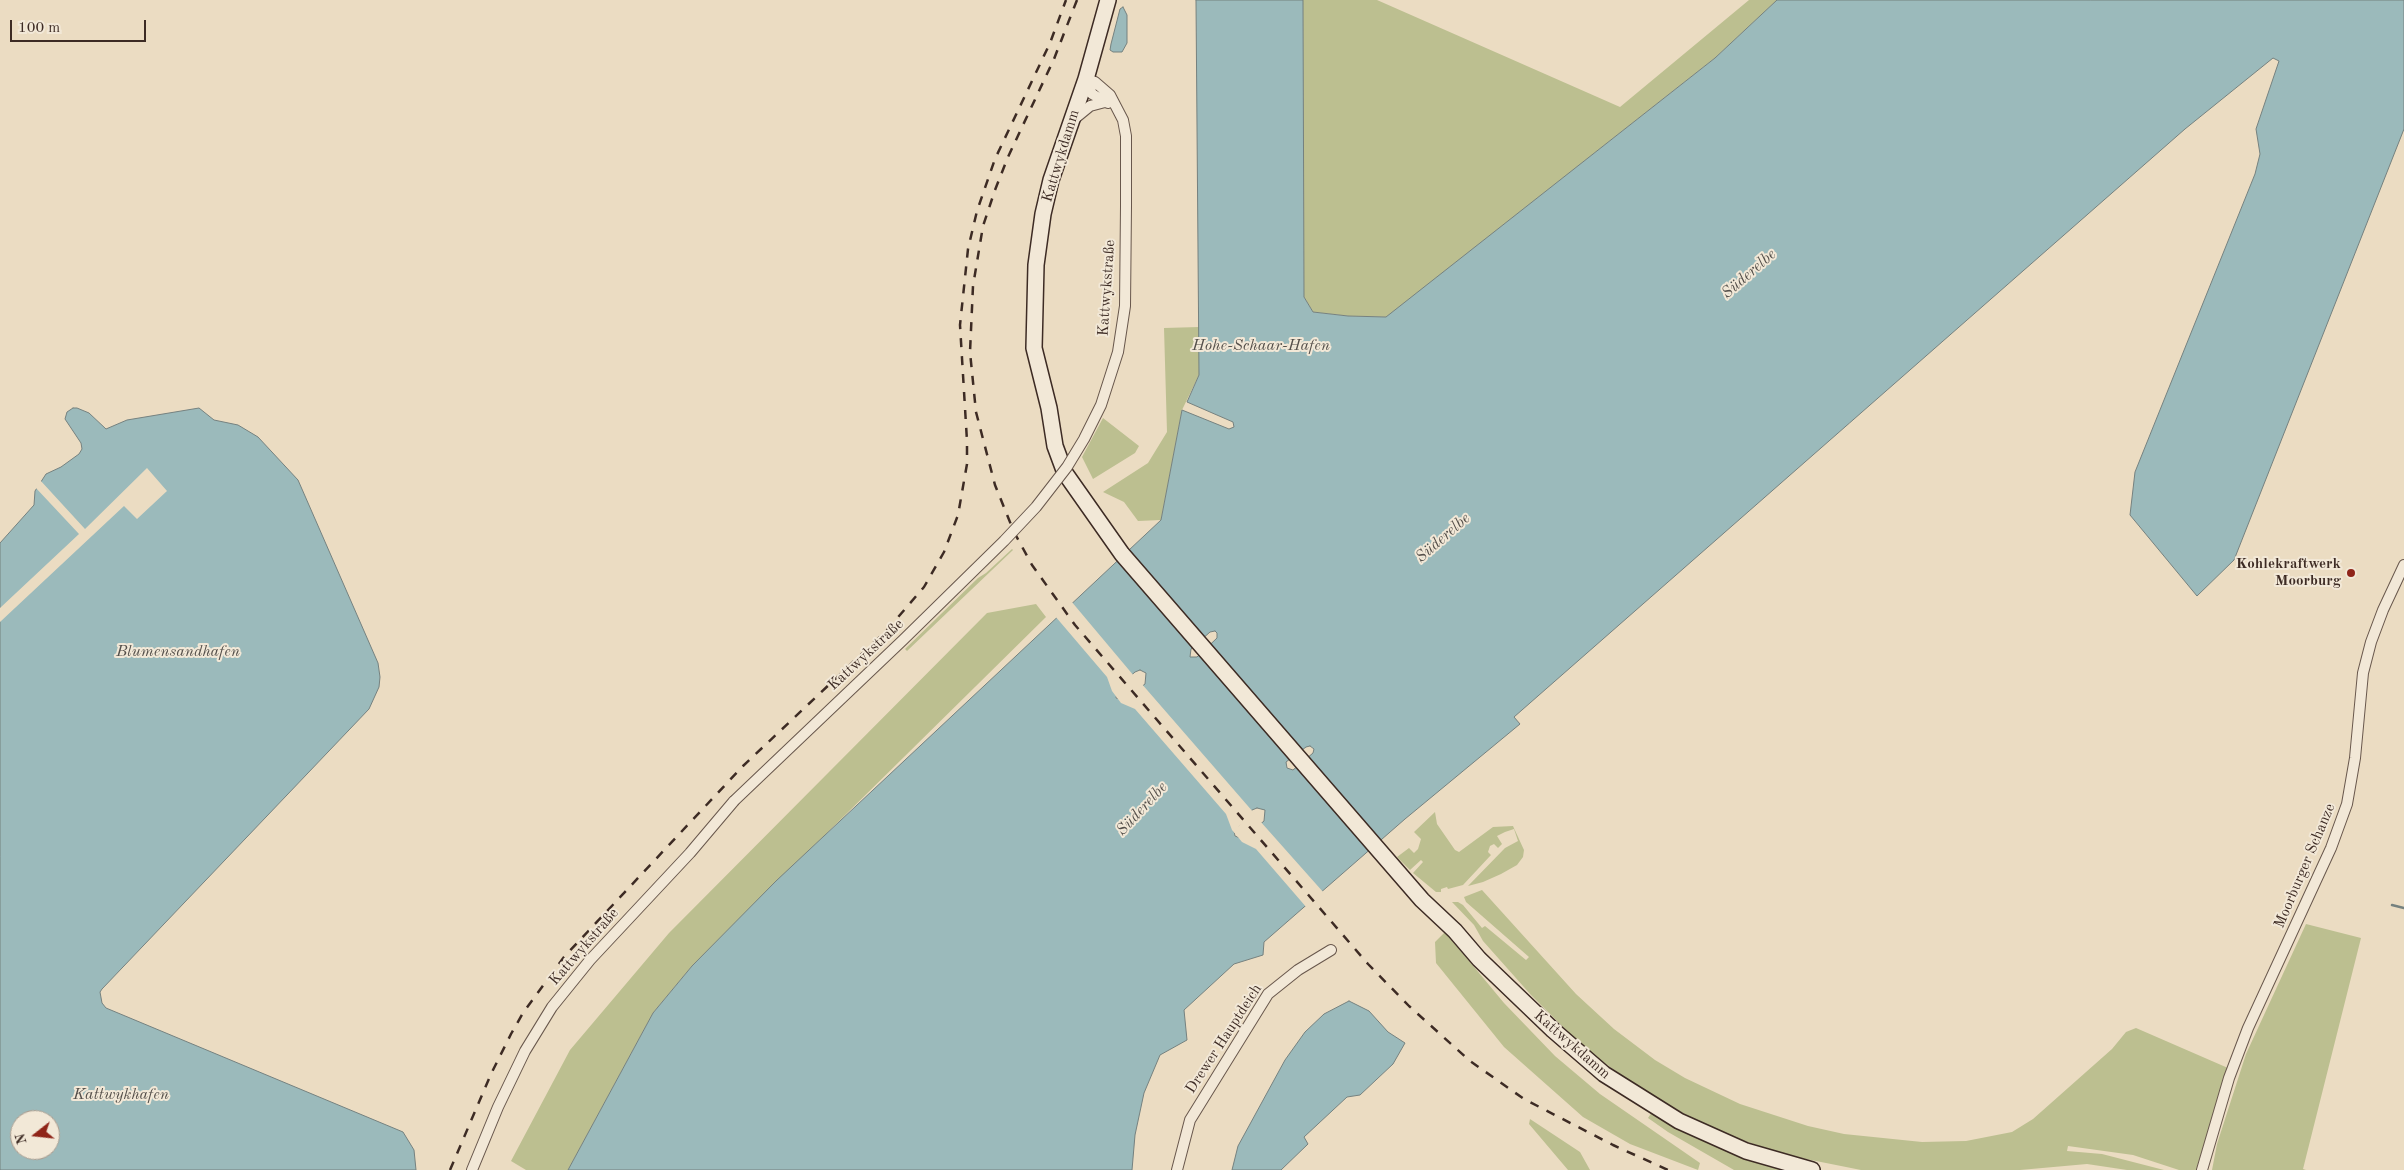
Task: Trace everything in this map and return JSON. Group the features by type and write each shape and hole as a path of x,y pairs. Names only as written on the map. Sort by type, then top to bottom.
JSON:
{"main road":[{"name":"Kattwykdamm","path":"1108,0 1086,79 1051,180 1043,214 1036,265 1035,315 1044,366 1044,388 1049,408 1076,484 1094,514 1122,554 1426,904 1479,959 1553,1030 1604,1074 1657,1109 1701,1133 1770,1159 1812,1170"}],"street":[{"name":"Kattwykstraße","path":"472,1170 525,1051 552,1007 590,960 690,853 734,802 1004,541 1048,493 1071,461 1101,405 1118,352 1124,306 1125,128 1120,113 1109,103 1110,95 1103,88 1086,79"},
{"path":"1069,124 1086,108 1109,103"},
{"name":"Moorburger Schanze","path":"2202,1170 2229,1078 2248,1028 2331,848 2347,804 2355,758 2364,673 2371,642 2383,610 2404,565"},
{"name":"Drewer Hauptdeich","path":"1177,1170 1190,1120 1268,994 1298,970 1332,950"}],"green space":[{"path":"1303,0 1377,0 1620,107 1749,0 1777,0 1715,58 1387,317 1348,316 1313,312 1304,297"},
{"path":"1199,327 1199,375 1182,410 1161,520 1138,521 1124,502 1103,492 1148,463 1167,432 1164,328"},
{"path":"1103,418 1139,446 1135,453 1093,479 1082,457"},
{"path":"1012,549 907,651 905,649 978,578"},
{"path":"1036,604 1046,617 692,966 653,1013 568,1170 526,1170 511,1161 570,1050 669,933 987,613"},
{"path":"1435,812 1437,824 1455,850 1459,852 1493,827 1513,826 1524,850 1523,857 1517,865 1501,874 1468,886 1505,848 1518,841 1514,829 1505,832 1497,836 1502,844 1498,848 1494,844 1490,846 1488,852 1491,855 1463,885 1448,889 1447,887 1441,889 1441,892 1436,892 1413,873 1423,862 1421,860 1410,870 1397,857 1409,848 1414,853 1418,849 1421,839 1414,832"},
{"path":"1482,890 1576,994 1614,1029 1655,1060 1685,1078 1740,1104 1808,1126 1844,1134 1922,1142 1966,1141 2012,1132 2033,1119 2112,1049 2126,1032 2136,1028 2228,1068 2196,1170 2179,1170 2133,1155 2068,1146 2067,1151 2102,1154 2164,1170 2127,1170 2087,1164 2020,1170 1861,1170 1786,1155 1742,1140 1699,1122 1646,1092 1590,1053 1531,995 1483,941 1474,925 1452,902 1458,902 1463,905 1482,928 1485,926 1526,960 1529,957 1466,902 1464,897"},
{"path":"2306,924 2361,938 2303,1169 2306,1170 2212,1170 2217,1144 2246,1054"},
{"path":"1445,932 1504,1003 1555,1056 1600,1094 1700,1163 1698,1170 1630,1144 1583,1117 1504,1047 1436,963 1435,942"},
{"path":"1652,1112 1789,1170 1734,1170 1668,1132 1648,1118"},
{"path":"1530,1119 1580,1152 1590,1170 1568,1170 1529,1124"}],"water":[{"path":"1196,0 1303,0 1304,297 1313,312 1348,316 1386,317 1715,58 1777,0 2404,0 2404,129 2234,560 2197,596 2130,515 2135,472 2255,174 2260,154 2256,129 2279,61 2273,58 2185,129 1514,717 1520,724 1405,819 1264,942 1263,955 1234,964 1184,1010 1187,1040 1160,1055 1144,1093 1135,1135 1132,1170 568,1170 653,1013 692,966 776,881 1161,520 1182,410 1229,429 1234,427 1233,422 1187,402 1199,375","holes":["1215,631 1217,638 1197,657 1190,657 1191,649 1210,632","1140,670 1146,673 1145,684 1124,700 1116,698 1118,687","1310,746 1314,749 1313,753 1293,770 1287,768 1286,762","1257,808 1265,810 1264,821 1246,836 1240,838 1235,836 1234,831 1252,810"]},
{"path":"1123,7 1127,15 1127,43 1122,52 1113,52 1110,50 1111,44 1120,9"},
{"name":"Blumensandhafen","path":"77,408 89,413 106,429 127,420 199,408 214,420 238,425 258,437 298,480 378,663 380,677 379,687 369,709 102,989 100,992 102,1003 106,1008 403,1132 414,1150 416,1170 0,1170 0,543 34,505 35,491 46,474 61,467 79,454 82,449 81,443 65,419 67,412"},
{"path":"1349,1001 1369,1011 1388,1032 1405,1043 1393,1064 1360,1095 1347,1097 1304,1137 1308,1144 1281,1170 1232,1170 1238,1146 1285,1060 1305,1032 1324,1014"}],"pier":[{"path":"147,468 167,491 137,519 124,506 0,622 0,608 79,534 35,487 40,480 85,529"},
{"path":"1071,601 1134,676 1120,689 1118,696 1127,696 1141,683 1254,813 1239,826 1237,834 1245,834 1260,821 1324,893 1307,908 1256,849 1242,842 1232,830 1226,814 1135,709 1121,703 1112,691 1107,677 1055,616"}],"waterway":[{"path":"2392,905 2404,908"}],"railway":[{"path":"450,1170 491,1074 511,1034 523,1013 564,957 743,766 887,630 924,587 944,552 958,515 967,464 960,325 968,249 977,211 995,159 1050,43 1066,0"},
{"path":"1077,0 1054,59 1008,157 995,190 983,226 973,286 970,352 976,412 995,485 1014,532 1032,565 1075,625 1368,964 1409,1006 1470,1061 1524,1099 1613,1145 1668,1170"}],"place":[{"name":"Kohlekraftwerk Moorburg","path":"2351,573"}],"water label":[{"name":"Süderelbe","path":"1749,274"},
{"name":"Hohe-Schaar-Hafen","path":"1261,346"},
{"name":"Süderelbe","path":"1443,538"},
{"name":"Süderelbe","path":"1142,809"},
{"name":"Kattwykhafen","path":"121,1095"}]}
